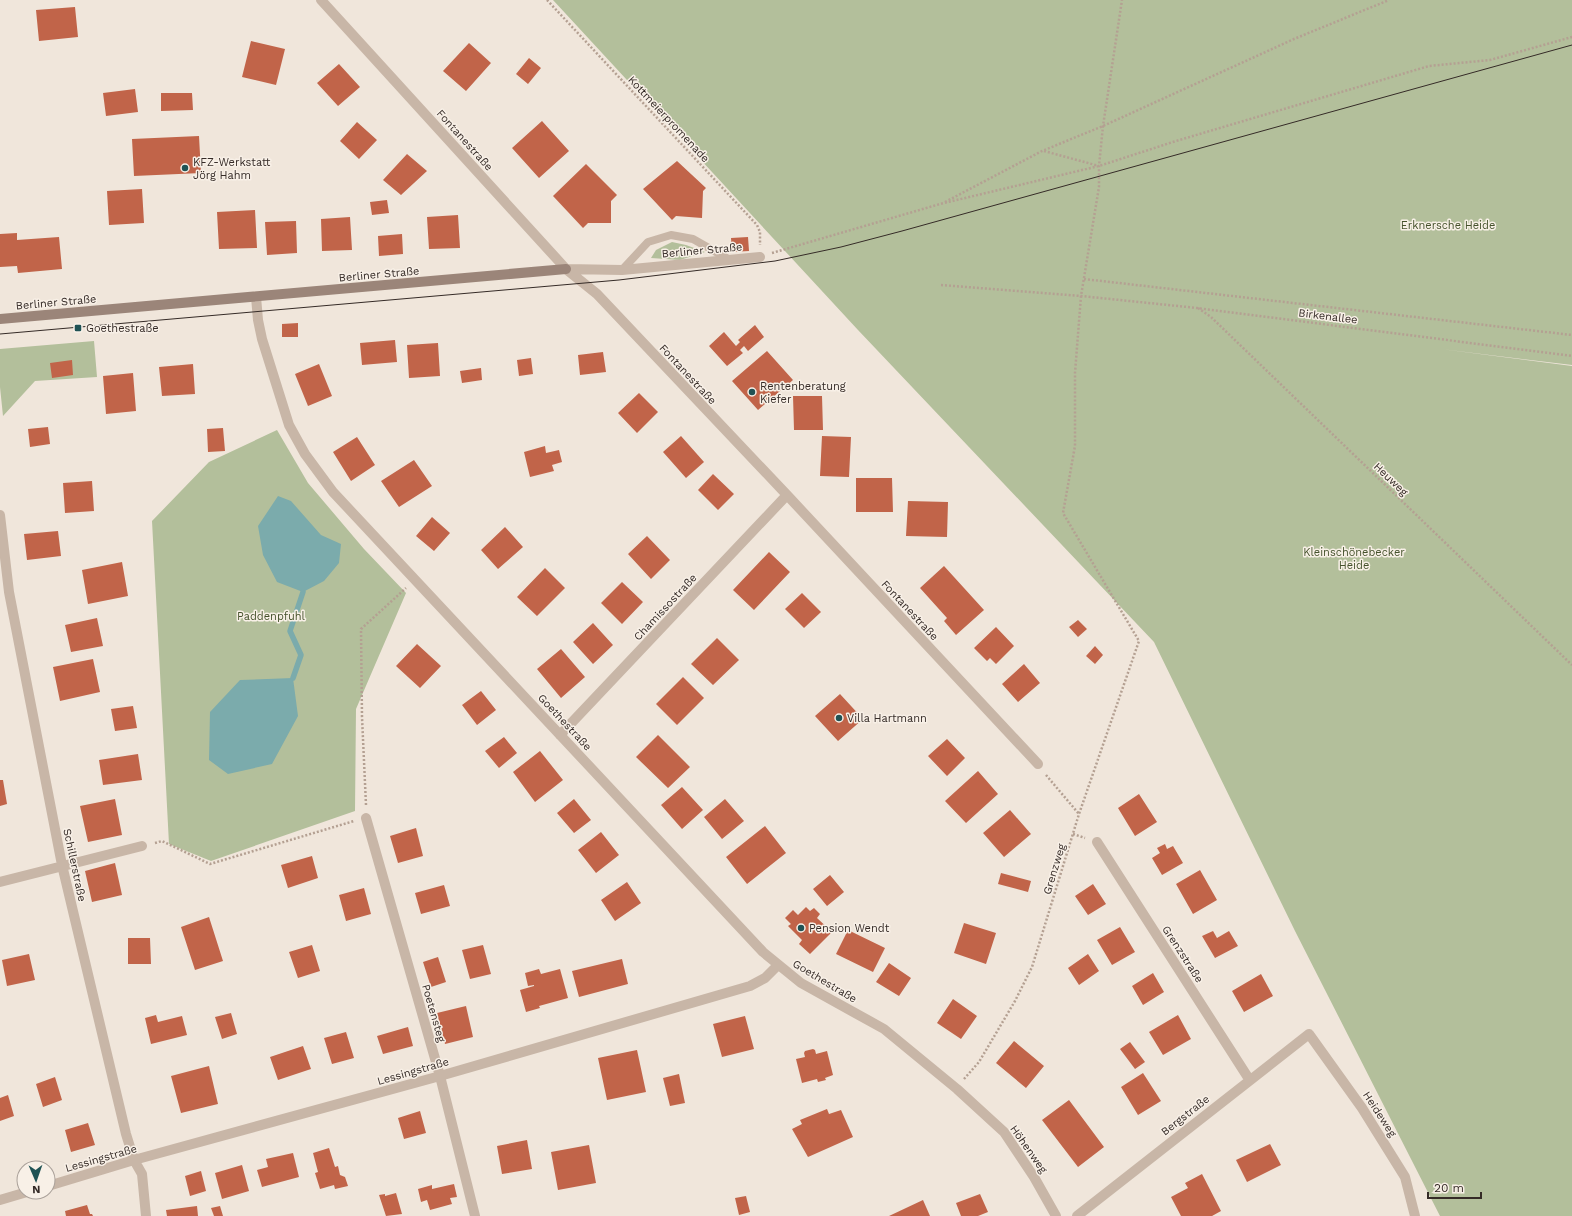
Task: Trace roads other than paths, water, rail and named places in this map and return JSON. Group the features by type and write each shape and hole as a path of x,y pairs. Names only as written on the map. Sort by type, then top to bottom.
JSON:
{"street":[{"name":"Fontanestraße","path":"322,0 566,269 596,294 787,495 1038,764"},
{"name":"Berliner Straße","path":"0,319 566,269 622,270 760,257"},
{"name":"Goethestraße","path":"256,297 258,320 264,346 284,412 296,439 333,492 763,952 801,982 884,1029 956,1088"},
{"name":"Chamissostraße","path":"560,735 787,495"},
{"name":"Schillerstraße","path":"0,515 9,592 62,866 126,1134 134,1160 142,1174 146,1216"},
{"name":"Poetensteg","path":"366,818 440,1076 475,1216"},
{"name":"Grenzstraße","path":"1097,842 1249,1079"},
{"path":"0,882 142,846"},
{"name":"Lessingstraße","path":"56,1184 134,1160 440,1076 750,986 765,978 778,965"},
{"name":"Bergstraße","path":"1077,1216 1308,1034"},
{"name":"Heideweg","path":"1308,1034 1362,1108 1405,1177 1415,1216"},
{"name":"Höhenweg","path":"956,1088 1004,1132 1034,1177 1056,1216"},
{"path":"0,1200 16,1195"}],"lane":[{"path":"622,270 648,242 671,235 693,239 730,260"}],"water":[{"path":"278,496 291,501 321,535 341,544 339,563 324,581 303,592 277,582 263,555 258,526"},
{"path":"293,678 298,716 272,764 228,774 209,760 210,712 240,680"}],"waterway":[{"path":"293,678 301,655 290,631 303,592"}],"tram line":[{"path":"0,334 619,280 775,261 841,247 902,231 1572,45"}],"place":[{"name":"KFZ-Werkstatt Jörg Hahm","path":"185,168"},
{"name":"Goethestraße","path":"78,328"},
{"name":"Rentenberatung Kiefer","path":"752,392"},
{"name":"Villa Hartmann","path":"839,718"},
{"name":"Pension Wendt","path":"801,928"}],"park label":[{"name":"Erknersche Heide","path":"1448,225"},
{"name":"Kleinschönebecker Heide","path":"1354,558"},
{"name":"Paddenpfuhl","path":"271,616"}]}
